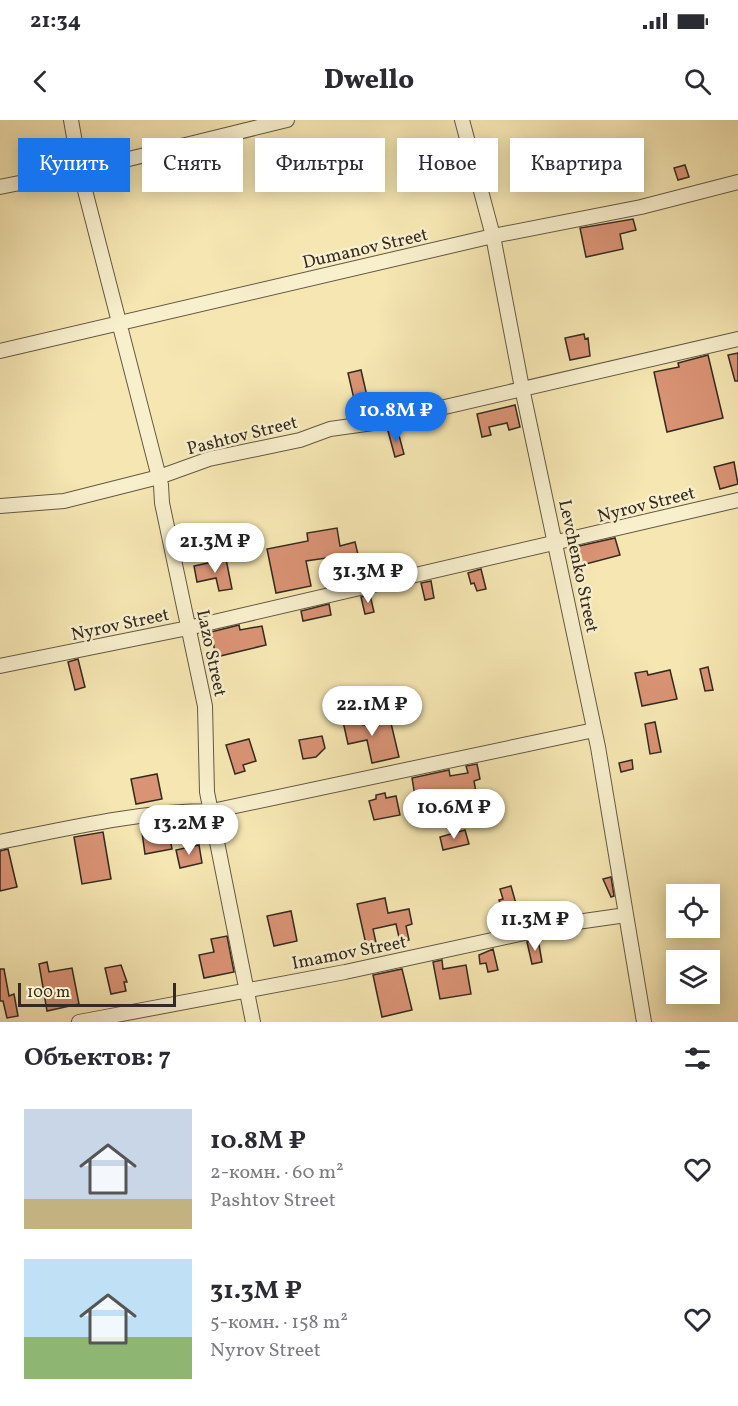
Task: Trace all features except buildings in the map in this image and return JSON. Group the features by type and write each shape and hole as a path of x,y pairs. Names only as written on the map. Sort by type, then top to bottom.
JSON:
{"street":[{"name":"Lazo Street","path":"71,120 74,138"},
{"path":"130,159 287,120"},
{"name":"Levchenko Street","path":"462,120 493,236 522,388 594,730 644,1022"},
{"name":"Dumanov Street","path":"0,351 493,236 640,207 738,182"},
{"path":"0,187 18,183"},
{"name":"Lazo Street","path":"85,192 159,477 205,705 207,792 253,1022"},
{"name":"Pashtov Street","path":"0,506 64,501 159,477 209,459 300,440 330,429 380,422 738,339"},
{"name":"Nyrov Street","path":"0,666 188,628 738,500"},
{"path":"0,842 128,818 177,811 212,811 594,730"},
{"name":"Imamov Street","path":"79,1022 246,991 570,923 626,915"}]}
